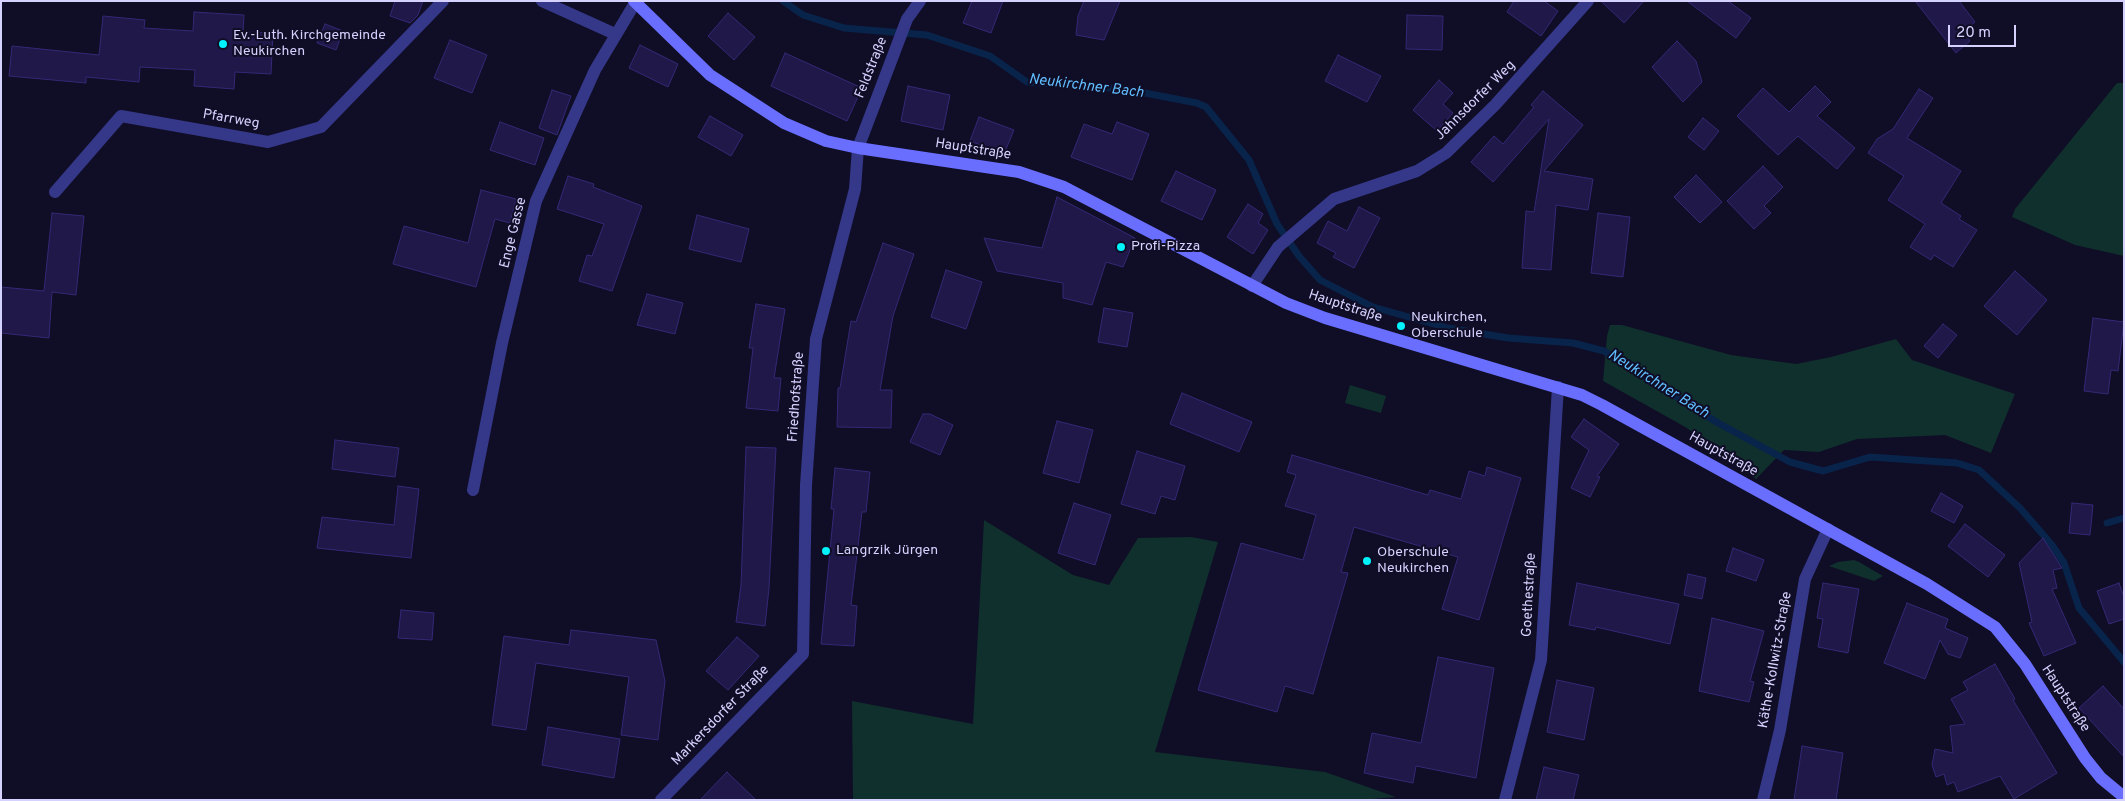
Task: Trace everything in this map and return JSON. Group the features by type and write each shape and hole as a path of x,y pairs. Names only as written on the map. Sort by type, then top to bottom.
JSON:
{"main road":[{"name":"Hauptstraße","path":"635,2 719,80 784,123 826,141 858,148 1020,172 1064,187 1196,254 1286,303 1325,318 1558,387 1582,395 1602,405 1927,584 1994,626 2025,664 2085,758 2101,778 2124,797"}],"street":[{"name":"Pfarrweg","path":"55,192 121,116 268,142 321,127 443,1"},
{"path":"542,1 615,34"},
{"name":"Feldstraße","path":"858,148 898,47 906,19 920,1"},
{"name":"Jahnsdorfer Weg","path":"1252,286 1278,247 1334,199 1417,171 1446,153 1495,105 1588,1"},
{"name":"Enge Gasse","path":"473,490 502,343 536,201 595,70 635,2"},
{"name":"Friedhofstraße","path":"803,654 806,485 816,339 855,189 858,148"},
{"name":"Goethestraße","path":"1505,800 1541,660 1558,387"},
{"name":"Käthe-Kollwitz-Straße","path":"1763,800 1780,730 1805,579 1828,530"},
{"name":"Markersdorfer Straße","path":"661,800 803,654"}],"green space":[{"path":"2117,83 2124,83 2124,256 2075,245 2012,217 2015,209"},
{"path":"1610,325 1622,325 1731,355 1796,364 1831,357 1896,339 1912,360 2015,394 1991,453 1945,435 1857,439 1819,452 1784,450 1756,479 1687,428 1603,381 1607,336"},
{"path":"1350,385 1386,396 1381,413 1345,403"},
{"path":"984,520 1073,575 1109,585 1138,538 1191,537 1218,542 1155,752 1325,772 1396,797 1360,800 853,800 852,701 973,724"},
{"path":"1854,560 1883,576 1874,581 1829,566 1838,562"}],"building":[{"path":"395,1 423,1 418,15 410,23 390,16"},
{"path":"972,1 1003,1 991,33 963,23"},
{"path":"1084,1 1120,1 1104,40 1076,35 1078,16"},
{"path":"1514,1 1544,1 1558,11 1541,36 1507,12"},
{"path":"1601,1 1644,1 1624,23"},
{"path":"1687,1 1728,1 1751,18 1736,38"},
{"path":"1915,1 1959,1 1975,22 1963,32 1970,41 1956,53"},
{"path":"194,12 244,15 243,32 273,33 271,74 235,72 234,89 194,86 195,70 140,67 139,82 86,77 86,83 9,76 12,46 99,55 103,16 145,20 144,28 193,31"},
{"path":"728,13 755,37 734,60 708,36"},
{"path":"1407,15 1443,16 1442,50 1406,49"},
{"path":"325,24 343,31 336,50 317,43"},
{"path":"450,40 487,55 472,93 434,78"},
{"path":"1677,41 1696,61 1702,82 1683,102 1652,67"},
{"path":"640,45 678,64 668,87 629,68"},
{"path":"785,53 862,88 847,121 771,86"},
{"path":"1338,55 1381,76 1367,102 1325,81"},
{"path":"1439,80 1453,93 1443,104 1453,113 1437,131 1413,110"},
{"path":"908,86 950,95 943,130 901,121"},
{"path":"1815,86 1831,102 1817,116 1855,148 1837,169 1798,136 1778,155 1737,116 1763,88 1789,112"},
{"path":"1919,89 1933,98 1907,138 1961,171 1941,203 1961,216 1959,219 1977,230 1953,267 1934,255 1931,260 1910,247 1925,224 1888,200 1904,176 1868,153 1877,139 1893,129"},
{"path":"552,90 571,96 557,135 539,128"},
{"path":"1543,91 1583,125 1544,171 1593,179 1588,210 1556,205 1551,270 1522,268 1526,211 1534,212 1549,119 1493,182 1471,162 1494,136 1503,144 1534,107 1531,105"},
{"path":"710,116 743,135 731,156 698,137"},
{"path":"979,117 1014,130 1004,154 970,141"},
{"path":"1703,118 1719,131 1704,150 1688,137"},
{"path":"500,122 544,138 535,165 490,150"},
{"path":"1117,122 1149,134 1132,180 1071,157 1084,124 1112,134"},
{"path":"1763,166 1783,187 1764,206 1771,213 1754,229 1727,201"},
{"path":"1176,171 1216,190 1202,220 1161,201"},
{"path":"1696,175 1722,202 1700,223 1674,197"},
{"path":"568,176 594,184 593,187 642,206 612,291 579,281 587,255 592,256 604,224 557,209"},
{"path":"481,190 516,199 510,223 495,219 476,287 393,264 404,226 468,243"},
{"path":"1057,197 1135,238 1123,267 1106,262 1092,305 1063,298 1063,283 997,271 984,238 1042,248"},
{"path":"1248,204 1263,214 1258,223 1268,230 1253,254 1227,237"},
{"path":"1359,207 1380,218 1354,268 1333,257 1336,253 1317,243 1328,221 1347,231"},
{"path":"52,213 84,216 76,295 52,292 49,338 1,333 1,287 44,291"},
{"path":"1598,213 1630,217 1623,277 1591,273"},
{"path":"697,215 749,229 741,262 689,249"},
{"path":"883,243 914,254 893,316 880,390 892,390 891,428 837,427 838,388 840,388 851,321 856,322"},
{"path":"946,270 982,282 966,329 931,317"},
{"path":"2015,271 2047,300 2017,335 1984,306"},
{"path":"647,294 683,303 675,334 637,325"},
{"path":"756,304 785,309 774,378 781,378 778,411 746,408 753,348 749,348"},
{"path":"1104,308 1133,313 1127,347 1098,342"},
{"path":"2093,318 2124,322 2118,371 2111,370 2108,394 2084,391"},
{"path":"1943,324 1957,335 1938,358 1924,346"},
{"path":"1182,393 1252,422 1239,452 1170,424"},
{"path":"923,414 930,414 953,425 940,455 910,442"},
{"path":"1584,419 1619,444 1597,476 1600,477 1590,497 1571,488 1589,450 1571,437"},
{"path":"1057,421 1093,430 1079,483 1043,473"},
{"path":"335,440 399,448 395,477 332,469"},
{"path":"746,447 776,448 769,588 765,626 736,622 741,585"},
{"path":"1137,451 1185,466 1175,500 1161,496 1155,514 1121,504"},
{"path":"1292,455 1428,495 1430,490 1461,499 1469,471 1485,476 1487,467 1521,478 1479,620 1442,609 1458,557 1354,527 1341,572 1348,573 1313,694 1285,686 1277,712 1198,690 1241,543 1303,560 1316,515 1285,506 1296,475 1287,472"},
{"path":"835,468 870,472 866,512 862,512 851,605 857,606 854,646 821,644 834,509 831,509"},
{"path":"398,486 419,489 411,558 317,548 322,517 394,525"},
{"path":"1941,493 1963,506 1954,523 1931,511"},
{"path":"1074,503 1111,515 1095,565 1058,553"},
{"path":"2072,503 2093,505 2090,535 2069,533"},
{"path":"1965,524 2005,555 1988,577 1948,546"},
{"path":"2043,538 2062,568 2053,570 2057,588 2052,589 2076,643 2044,656 2029,623 2032,622 2019,563"},
{"path":"1733,548 1764,560 1756,581 1726,571"},
{"path":"1688,574 1706,578 1702,599 1684,595"},
{"path":"1577,583 1679,604 1670,644 1596,627 1595,630 1569,625"},
{"path":"1823,583 1859,589 1848,653 1818,647 1823,619 1817,618"},
{"path":"2119,583 2124,597 2124,619 2109,624 2097,591"},
{"path":"1907,603 1948,619 1945,628 1968,638 1960,658 1948,654 1940,640 1925,679 1884,663"},
{"path":"401,610 434,613 432,640 398,638"},
{"path":"1712,618 1764,631 1750,681 1754,682 1749,702 1699,691"},
{"path":"571,630 656,640 665,681 658,740 621,735 629,677 536,663 526,730 492,725 504,636 569,645"},
{"path":"737,637 759,656 728,690 706,671"},
{"path":"1438,657 1494,668 1476,778 1416,766 1413,783 1364,773 1372,733 1421,743"},
{"path":"1995,664 2015,699 2013,700 2057,773 2014,799 2000,776 1958,792 1954,782 1947,785 1944,774 1936,777 1932,765 1935,749 1953,753 1950,726 1965,724 1951,699 1968,690 1963,682"},
{"path":"1557,680 1594,688 1584,740 1547,732"},
{"path":"2103,686 2124,709 2124,757 2079,708"},
{"path":"548,727 620,739 614,778 542,765"},
{"path":"1802,746 1843,753 1836,800 1794,800"},
{"path":"1544,767 1579,775 1573,800 1536,800"},
{"path":"727,772 756,800 700,800"}],"waterway":[{"name":"Neukirchner Bach","path":"783,1 803,15 844,28 927,35 990,56 1027,82 1124,89 1197,103 1206,107 1249,160 1277,224 1299,256 1320,280 1373,307 1448,328 1508,338 1573,343 1604,351 1718,423 1790,462 1823,471 1870,457 1957,463 1979,470 2020,508 2052,545 2064,563 2079,608 2124,662"},
{"path":"2107,523 2124,518"}],"place":[{"name":"Ev.-Luth. Kirchgemeinde Neukirchen","path":"223,44"},
{"name":"Profi-Pizza","path":"1121,247"},
{"name":"Neukirchen, Oberschule","path":"1401,326"},
{"name":"Langrzik Jürgen","path":"826,551"},
{"name":"Oberschule Neukirchen","path":"1367,561"}]}
